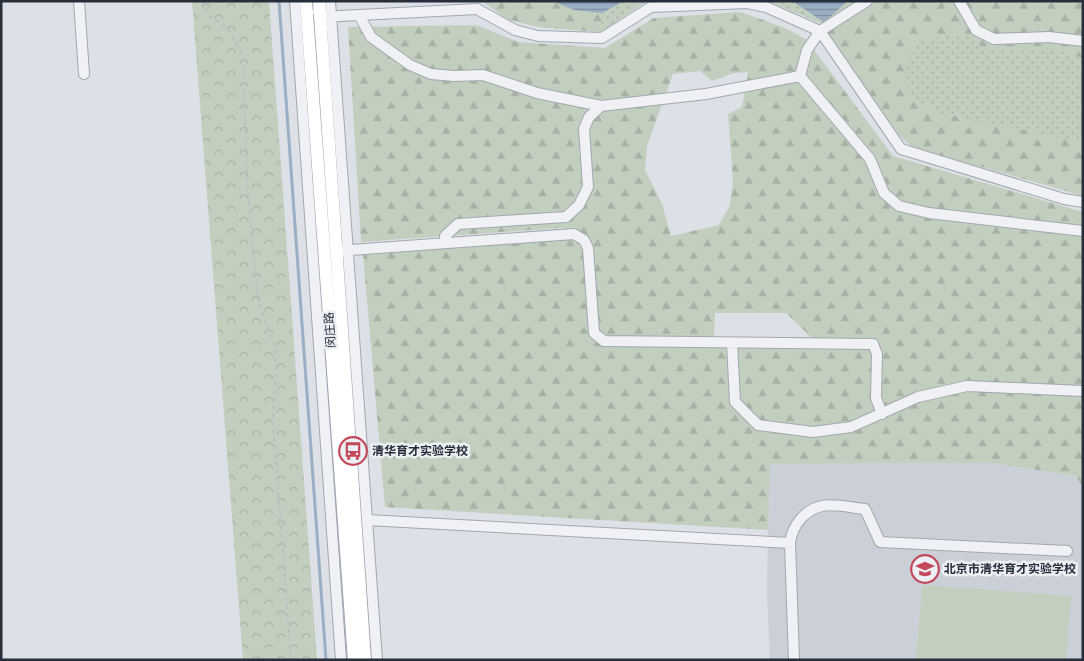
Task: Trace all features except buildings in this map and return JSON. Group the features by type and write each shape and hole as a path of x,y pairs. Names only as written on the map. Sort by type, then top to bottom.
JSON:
{"main road":[{"name":"闵庄路","path":"306,1 354,660"},
{"name":"闵庄路","path":"317,1 326,17 366,660"}],"street":[{"path":"79,1 84,74"},
{"name":"闵庄路","path":"295,1 341,660"},
{"name":"闵庄路","path":"326,17 330,1"},
{"path":"800,76 808,50 820,31 868,1"},
{"path":"959,1 976,30 994,39 1049,37 1083,41"},
{"path":"326,17 476,9 515,30 538,36 602,38 652,8 747,3 766,7 820,31 901,149 1064,199 1083,202"},
{"path":"359,16 371,37 410,65 431,74 454,76 483,75 537,93 600,106 706,94 800,76"},
{"path":"800,76 870,159 884,193 899,206 929,213 1083,231"},
{"path":"445,243 445,236 458,224 566,217 579,205 588,187 584,129 589,116 600,106"},
{"path":"342,251 574,234 584,240 588,248 594,333 604,341 872,344 877,354 876,398 882,414"},
{"name":"闵庄路","path":"342,251 367,520 377,660"},
{"path":"732,343 735,402 758,425 814,432 851,427 918,397 967,386 1083,391"},
{"path":"794,660 791,533 802,517 821,506 866,509 880,542 1067,551"},
{"path":"367,520 790,543"}],"path":[{"path":"202,1 209,16 228,28 243,56 248,182 258,301 275,347 276,370 273,422 291,660"}],"shaded area":[{"name":"北京市清华育才实验学校","path":"992,463 1076,476 1083,488 1083,660 770,660 767,594 769,464"}],"green space":[{"path":"192,1 269,1 317,660 243,660"},
{"path":"482,1 647,1 601,32 538,27 507,19"},
{"path":"482,1 557,1 561,5 572,9 602,13 601,32 538,27 507,19"},
{"path":"768,1 1083,1 1083,196 900,136 822,24"},
{"path":"855,1 1083,1 1083,58 1053,48 986,51 967,34 918,40 902,77 914,98 937,112 1083,142 1083,196 912,147 900,136 827,31 861,9"},
{"path":"740,12 783,27 806,39 893,156 1083,212 1083,488 1076,476 992,463 770,464 768,530 385,507 363,254 575,227 361,242 348,27 476,25 518,42 605,48 654,18","holes":["700,71 712,81 734,73 748,72 742,107 728,114 733,181 730,205 719,225 671,236 662,204 645,170 647,146 673,74","715,313 786,313 811,337 714,337"]},
{"path":"922,585 1071,596 1066,660 916,660"}],"water":[{"path":"557,1 624,1 602,13 574,10 559,4"},
{"path":"792,1 848,1 824,22"}],"waterway":[{"path":"279,1 326,660"}],"place":[{"name":"清华育才实验学校","path":"353,451"},
{"name":"北京市清华育才实验学校","path":"925,569"}]}
